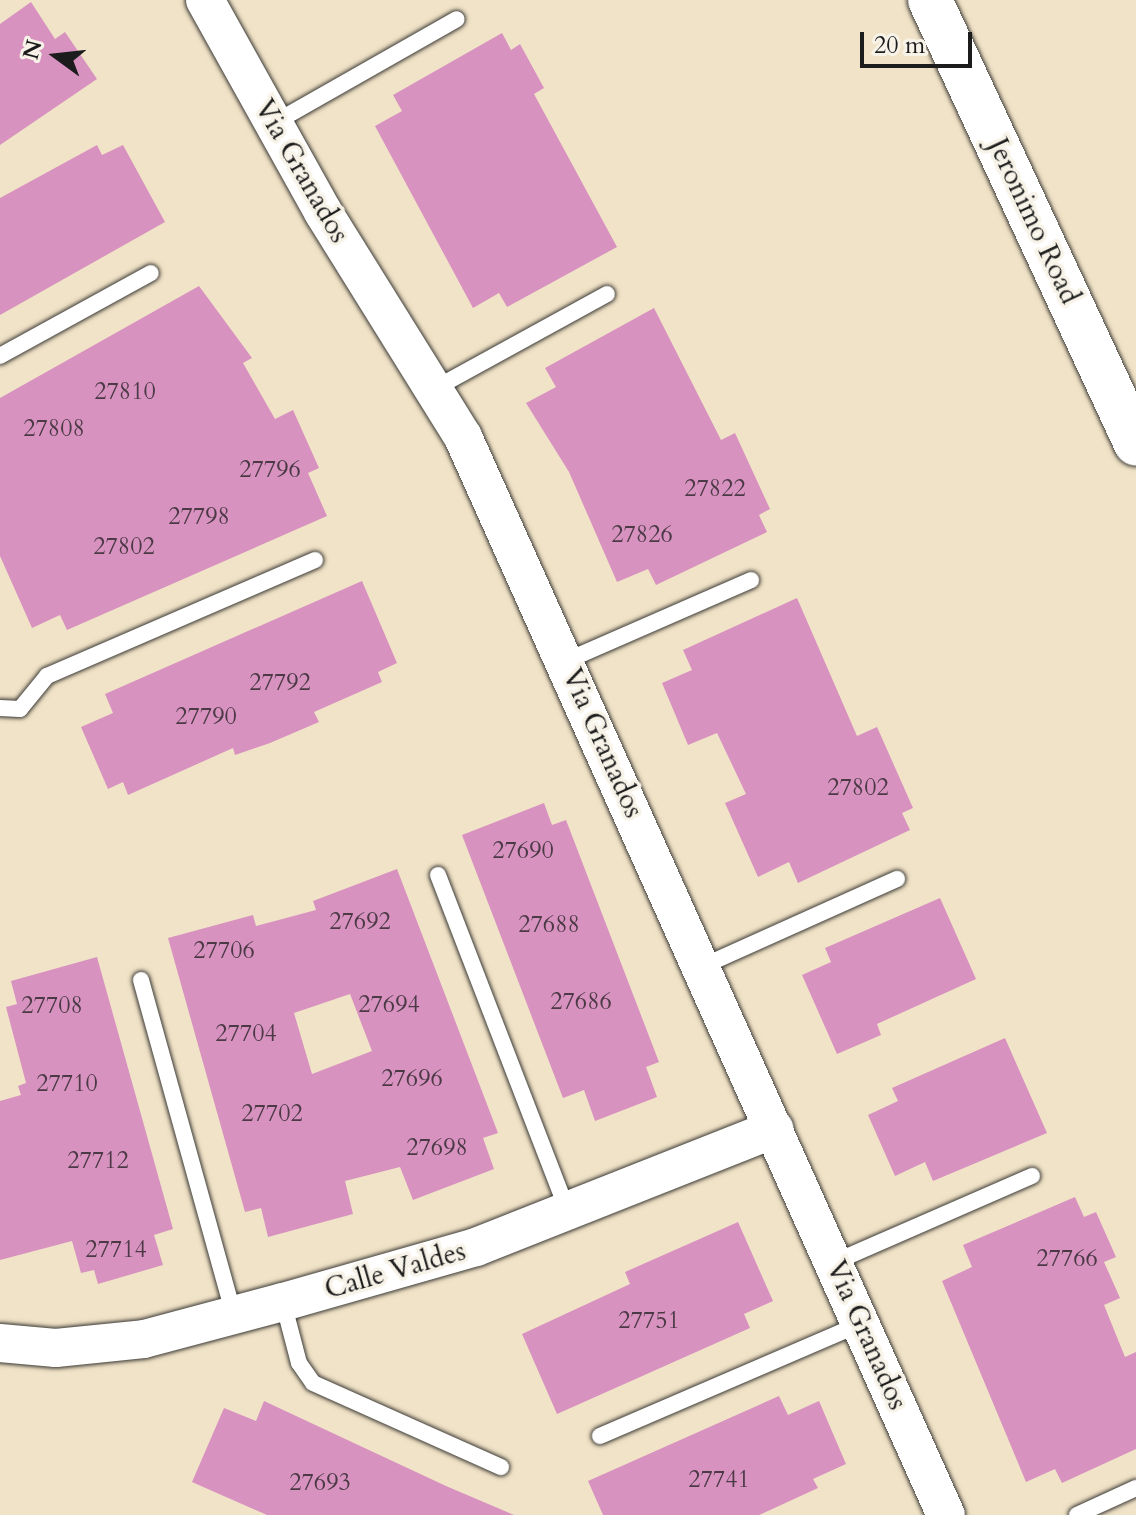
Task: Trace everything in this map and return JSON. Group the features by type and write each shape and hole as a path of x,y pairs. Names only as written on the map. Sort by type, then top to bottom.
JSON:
{"main road":[{"name":"Jeronimo Road","path":"930,0 1126,388 1136,443"}],"street":[{"name":"Via Granados","path":"205,0 274,123 436,388 566,661 946,1515"},
{"name":"Calle Valdes","path":"0,1343 56,1348 144,1339 283,1302 568,1213 774,1129"}],"lane":[{"path":"274,123 457,19"},
{"path":"0,356 151,273"},
{"path":"436,388 607,294"},
{"path":"0,708 20,709 47,676 315,560"},
{"path":"566,661 751,580"},
{"path":"438,875 568,1213"},
{"path":"701,967 897,879"},
{"path":"141,980 234,1315"},
{"path":"835,1262 1032,1176"},
{"path":"283,1302 299,1363 313,1383 501,1467"},
{"path":"600,1436 861,1323"},
{"path":"1077,1515 1136,1488"}],"building":[{"path":"31,2 55,39 65,32 97,79 0,145 0,24"},
{"path":"502,33 511,50 520,44 544,88 534,94 617,247 507,307 499,293 473,308 375,126 402,111 393,95"},
{"path":"97,145 102,155 123,145 165,222 0,315 0,198"},
{"path":"199,286 252,358 243,363 275,419 293,410 319,468 308,473 327,516 67,630 60,615 32,628 0,556 0,398"},
{"path":"654,308 721,440 735,433 770,509 759,515 767,532 656,585 648,569 617,582 569,472 526,403 556,387 545,368"},
{"path":"362,581 397,663 378,672 382,682 314,712 319,722 270,743 235,755 233,748 128,795 123,782 108,789 81,727 113,713 105,694"},
{"path":"797,598 857,736 877,727 913,808 902,813 910,830 798,883 789,862 758,877 725,803 746,794 717,733 688,745 662,683 692,670 683,650"},
{"path":"544,803 552,825 566,820 659,1062 646,1067 657,1097 595,1121 584,1090 563,1098 462,835"},
{"path":"397,869 498,1133 483,1138 494,1169 413,1200 400,1167 345,1181 353,1214 268,1237 261,1208 245,1212 168,938 253,915 256,926 316,910 313,901","holes":["350,994 372,1051 312,1074 294,1013"]},
{"path":"940,898 976,979 877,1024 881,1035 837,1054 802,975 831,962 825,948"},
{"path":"97,957 173,1229 154,1235 163,1265 98,1284 94,1270 81,1273 72,1241 0,1260 0,1101 21,1095 18,1086 26,1083 6,1007 17,1004 11,981"},
{"path":"1005,1038 1047,1133 933,1181 925,1162 895,1176 868,1115 898,1101 892,1088"},
{"path":"1075,1197 1084,1217 1096,1212 1116,1257 1104,1262 1120,1298 1104,1305 1125,1357 1136,1352 1136,1449 1062,1483 1055,1469 1026,1482 942,1281 972,1267 963,1245"},
{"path":"738,1222 773,1301 744,1314 750,1328 557,1414 522,1334 630,1284 625,1272"},
{"path":"779,1396 788,1415 819,1401 846,1464 813,1479 818,1488 759,1515 603,1515 588,1481"},
{"path":"264,1401 514,1515 267,1515 192,1482 224,1408 256,1421"}]}
